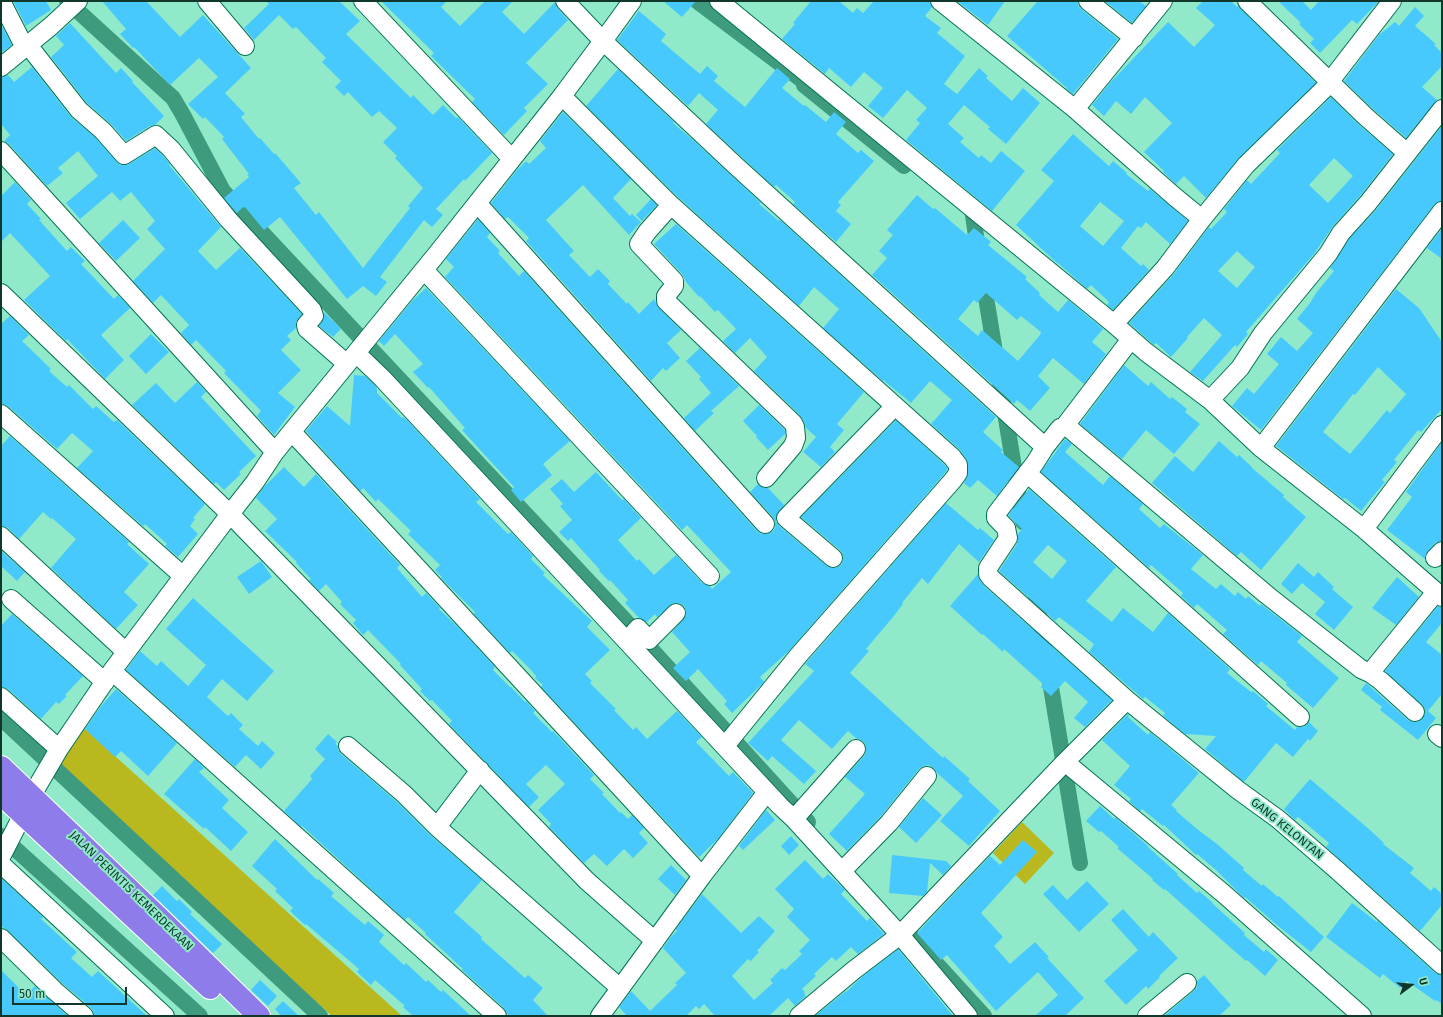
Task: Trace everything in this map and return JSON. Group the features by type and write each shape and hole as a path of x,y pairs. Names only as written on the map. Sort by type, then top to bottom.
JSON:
{"highway":[{"name":"JALAN PERINTIS KEMERDEKAAN","path":"1,767 27,806 241,1016"},
{"name":"JALAN PERINTIS KEMERDEKAAN","path":"1,794 27,806 259,1016"}],"street":[{"path":"1,1 27,47 79,110 103,131 124,155 156,135 171,149 228,219 312,310 314,316 306,325 307,329 353,356 388,384 626,641 730,739 767,792 800,813 848,865 900,935 968,1016"},
{"path":"1,68 27,47 78,1"},
{"path":"208,1 245,46"},
{"path":"363,1 512,159"},
{"path":"565,1 604,41 736,166 1045,447"},
{"path":"166,1016 3,856 27,806 56,755 126,652 255,482 275,452 374,329 424,270 562,96 632,1"},
{"path":"719,1 1114,324 1146,352 1210,400 1261,448 1364,529 1439,594 1370,673"},
{"path":"940,1 1075,109 1174,197 1202,219"},
{"path":"1088,1 1134,38"},
{"path":"1075,109 1163,1"},
{"path":"1247,1 1365,116 1407,153"},
{"path":"1114,324 1165,268 1202,219 1246,165 1330,82 1392,1"},
{"path":"562,96 671,204 956,461 958,465 958,473 953,480 798,656 730,739"},
{"path":"1210,400 1240,368 1264,333 1328,254 1341,233 1368,203 1442,109"},
{"path":"1,151 275,452"},
{"path":"477,203 765,524"},
{"path":"671,204 647,232 639,244 674,281 674,286 666,296 666,301 793,423 795,427 796,438 793,446 766,478"},
{"path":"1261,448 1442,211"},
{"path":"424,270 710,576"},
{"path":"1,293 230,514 587,881 655,940"},
{"path":"1130,338 1064,426 1060,428 1045,447 1027,473 1300,717"},
{"path":"834,558 786,518 895,406"},
{"path":"1,414 16,429 183,576"},
{"path":"1364,529 1442,425"},
{"path":"1064,426 1075,432 1266,594 1361,669 1370,673 1381,681 1416,712"},
{"path":"292,432 702,876"},
{"name":"GANG KELONTAN","path":"1027,473 996,514 996,518 1006,528 1008,538 988,568 988,574 991,578 1127,700 1238,790 1278,819 1442,965"},
{"path":"1,536 126,652"},
{"path":"11,599 108,677 497,1016"},
{"path":"626,641 638,628 649,640 676,613"},
{"path":"1,697 56,755"},
{"path":"799,1016 860,965 900,935 1065,762 1127,700"},
{"path":"348,746 404,794 437,826 620,988"},
{"path":"800,813 856,749"},
{"path":"1065,762 1224,894 1362,1016"},
{"path":"437,826 480,770"},
{"path":"848,865 889,823 927,776"},
{"path":"600,1016 702,876 767,792"},
{"path":"1,938 55,991 84,1016"},
{"path":"1147,1016 1187,983"}],"shaded area":[{"path":"83,727 402,1016 332,1016 55,765"},
{"path":"1022,822 1054,853 1025,884 993,853"}],"building":[{"path":"13,1 46,1 51,10 26,26"},
{"path":"102,1 146,1 180,37 203,15 251,68 225,93 245,114 241,117 259,139 260,138 274,154 275,153 301,183 294,188 316,215 319,212 363,268 410,208 408,206 423,188 395,158 397,156 383,142 397,128 379,111 372,117 348,92 344,96 335,87 341,81 322,62 326,58 296,27 293,29 279,15 254,40 244,28 269,4 266,1 339,1 360,21 346,34 411,98 413,95 433,115 443,105 456,118 458,117 492,153 465,181 464,179 436,209 443,215 432,227 424,220 380,277 387,282 376,296 363,286 347,299 280,217 264,230 245,207 237,213 224,198 249,177 247,175 249,174 222,139 224,137 205,117 203,119 188,104 218,77 199,58 170,85 120,34 126,29"},
{"path":"381,1 447,1 441,7 460,26 485,1 513,1 502,12 524,34 555,2 557,8 568,20 526,63 548,84 524,108 527,111 504,135 472,102 475,99 431,56 434,53"},
{"path":"663,1 696,1 682,17"},
{"path":"811,1 839,1 853,13 857,8 863,13 874,1 930,1 932,7 925,16 941,28 937,33 965,56 944,84 957,94 979,68 988,76 986,78 1012,101 1023,88 1040,103 1006,144 988,129 990,127 964,105 948,124 964,138 960,142 979,158 981,155 991,163 1001,151 1025,171 992,211 906,140 920,123 916,120 927,108 907,90 883,118 868,106 883,88 864,72 851,87 829,68 825,74 782,39 795,24 793,23"},
{"path":"957,1 1005,1 988,25"},
{"path":"1038,1 1078,1 1078,5 1081,9 1118,39 1073,94 1007,36"},
{"path":"1105,1 1139,1 1146,6 1132,23"},
{"path":"1203,1 1231,1 1237,7 1238,6 1316,83 1239,158 1206,198 1184,176 1176,184 1144,152 1172,123 1145,97 1131,114 1116,101 1104,116 1092,105 1109,84 1168,22 1194,47 1215,25 1196,8"},
{"path":"1278,1 1302,1 1311,10 1319,1 1379,1 1357,24 1352,20 1320,53 1310,43 1314,39 1299,24 1301,23"},
{"path":"1415,7 1424,16 1415,26 1436,44 1434,45 1442,53 1442,66 1422,87 1437,100 1406,138 1344,81 1379,35 1395,22 1399,26"},
{"path":"639,11 666,34 661,41 700,74 707,66 718,76 714,81 745,107 777,68 790,79 782,88 804,106 805,105 826,122 834,112 846,122 836,134 858,153 861,150 874,161 838,202 841,205 836,211 851,224 836,242 793,204 795,202 776,185 774,187 706,124 718,110 699,93 688,106 617,40"},
{"path":"70,23 116,73 121,68 164,116 155,125 150,126 126,141 110,123 87,103 51,57 64,45 56,36"},
{"path":"1,24 12,45 1,53"},
{"path":"32,67 71,117 96,138 120,165 129,164 155,148 163,156 221,227 198,251 216,270 240,248 302,314 296,322 296,328 287,336 291,340 281,350 301,370 278,393 295,407 274,435 257,416 261,411 224,373 226,371 196,340 191,345 181,333 189,325 161,295 153,303 133,281 165,249 147,229 155,221 131,192 120,201 112,192 80,219 66,203 98,176 78,151 58,168 63,173 47,186 9,144 4,141 10,135 1,124 1,77 8,75 14,82"},
{"path":"618,69 674,122 673,123 761,203 759,204 779,221 780,220 996,417 983,432 1003,450 1001,452 1019,467 997,496 978,480 970,488 964,483 968,473 966,459 959,449 931,424 952,400 930,381 911,403 883,381 823,328 839,309 814,287 799,306 678,197 586,106"},
{"path":"1331,97 1358,124 1393,154 1360,196 1333,226 1314,254 1246,332 1248,334 1237,347 1235,345 1203,381 1190,372 1222,335 1204,318 1171,357 1156,343 1154,345 1129,323 1173,275 1209,227 1211,229 1227,212 1224,209 1247,180 1251,184 1280,153 1277,150","holes":["1334,158 1353,176 1328,203 1309,185","1237,251 1255,267 1237,288 1218,271"]},
{"path":"563,112 631,179 613,198 630,216 632,214 641,222 629,235 583,185 546,220 574,251 569,255 590,277 598,269 610,281 608,284 639,314 654,299 659,308 681,330 667,343 680,358 666,371 663,368 651,381 526,241 529,238 508,217 505,219 491,203 516,171 526,161 529,164 546,148 540,141"},
{"path":"1442,126 1442,201 1434,205 1261,430 1232,406 1247,388 1254,394 1279,364 1267,354 1281,337 1297,351 1313,333 1297,319 1334,271 1330,268 1349,239 1376,210"},
{"path":"1073,134 1109,166 1113,161 1127,173 1126,174 1148,191 1150,189 1188,221 1170,244 1146,222 1141,228 1138,226 1121,248 1141,266 1143,264 1149,270 1113,310 1107,305 1109,302 1091,285 1087,289 1016,225 1054,181 1041,170","holes":["1100,202 1124,221 1103,246 1080,226"]},
{"path":"15,182 31,200 27,204 41,219 39,220 67,251 71,247 85,261 81,264 114,299 118,295 130,308 101,335 124,360 105,379 67,339 66,341 24,300 50,276 10,233 1,242 1,196"},
{"path":"917,195 967,235 974,228 991,242 988,245 1027,277 1025,279 1040,293 1039,295 1058,312 1068,300 1103,329 1092,342 1106,354 1084,384 1053,358 1038,376 1050,388 1030,411 1017,400 1014,404 872,275 887,258 879,251 893,235 887,230","holes":["986,293 1017,320 1021,316 1041,332 1018,361 982,330 978,336 958,319 974,300 977,303"]},
{"path":"651,199 657,205 642,221 636,215"},
{"path":"478,219 490,233 487,237 500,251 498,253 519,276 524,271 761,534 772,532 775,528 775,522 773,517 750,492 758,484 764,488 768,488 784,505 776,516 776,522 779,526 827,566 836,568 841,565 843,555 840,550 801,517 896,420 948,468 789,651 760,677 764,682 732,713 724,704 727,701 698,669 686,681 673,668 690,652 672,632 686,616 684,606 679,603 673,603 657,617 655,614 647,622 639,618 625,603 628,600 610,580 609,581 599,571 600,570 571,538 568,541 559,532 572,520 560,506 563,504 550,489 562,479 574,492 596,472 641,518 618,540 637,561 639,559 654,575 676,555 702,583 710,586 712,589 731,572 687,525 682,530 445,277 454,267 446,259"},
{"path":"123,220 140,238 116,261 99,243"},
{"path":"676,224 864,392 837,424 844,430 830,447 835,452 821,467 803,452 816,437 806,428 800,415 754,371 767,357 750,338 735,353 723,341 736,329 718,310 715,312 700,296 699,297 686,282 682,274 654,244"},
{"path":"1441,230 1442,231 1442,259 1427,248"},
{"path":"426,288 570,441 543,464 552,475 521,502 511,490 514,487 462,430 465,428 429,387 428,388 413,372 423,364 395,334 384,346 379,341 413,300"},
{"path":"1396,289 1419,308 1442,342 1442,409 1421,432 1418,430 1394,460 1397,462 1382,480 1385,482 1361,511 1345,498 1343,499 1276,446","holes":["1378,367 1406,394 1390,413 1387,410 1350,454 1323,432 1353,394 1355,395"]},
{"path":"324,312 341,329 333,337 319,326 324,318"},
{"path":"10,316 29,335 22,341 51,369 49,371 67,387 69,385 93,409 96,406 114,422 117,420 205,504 193,518 195,519 190,526 198,534 178,557 165,546 167,544 145,524 143,526 77,468 93,451 72,433 57,449 8,406 1,404 1,324"},
{"path":"151,334 169,352 146,374 129,356"},
{"path":"700,348 739,386 711,411 714,413 695,431 684,418 711,393 699,379 701,377 686,361"},
{"path":"1124,365 1148,386 1151,382 1170,399 1172,397 1187,409 1185,412 1200,424 1174,454 1146,430 1122,459 1080,424"},
{"path":"354,375 365,376 375,385 377,393 402,418 403,417 407,420 480,499 476,502 508,534 511,532 533,556 531,559 545,573 543,575 592,621 587,627 610,650 585,674 592,681 590,683 616,709 614,710 633,730 636,727 647,739 677,711 702,737 696,742 729,776 733,772 753,793 718,839 699,857 541,687 543,685 535,678 536,676 530,669 512,651 510,653 474,614 475,612 441,578 442,577 435,570 440,565 408,534 411,531 378,499 376,502 363,488 360,491 306,431 327,406 350,426"},
{"path":"197,382 206,392 201,397 256,456 239,472 241,474 224,490 216,482 214,484 132,405 156,383 175,403"},
{"path":"759,405 785,430 785,434 768,450 743,421"},
{"path":"10,436 129,542 127,544 149,564 124,592 138,605 116,629 51,568 76,539 43,512 19,539 8,528 1,526 1,446"},
{"path":"1065,439 1072,444 1065,452 1103,485 1110,476 1143,504 1139,509 1160,528 1164,524 1203,555 1191,569 1216,589 1221,584 1235,596 1238,592 1246,599 1248,596 1260,606 1261,604 1302,636 1297,642 1339,678 1313,708 1261,661 1258,665 1223,634 1227,630 1197,604 1194,608 1181,596 1183,593 1151,565 1149,568 1041,472"},
{"path":"1219,441 1237,457 1239,455 1284,495 1283,497 1306,517 1261,570 1241,552 1237,556 1152,483 1175,456 1193,472"},
{"path":"1442,442 1442,541 1435,543 1425,555 1425,559 1387,530 1412,497 1406,492"},
{"path":"284,467 304,487 316,474 400,565 397,568 422,597 426,593 440,608 439,609 495,667 493,670 525,702 526,701 535,711 533,713 552,732 553,731 594,775 590,779 604,793 602,794 620,813 621,812 628,819 632,815 644,828 639,833 648,843 633,858 624,849 607,866 594,854 584,863 549,827 551,824 538,810 565,784 546,765 526,784 539,797 529,807 449,724 452,721 432,700 430,701 420,691 422,689 400,665 401,664 368,630 363,635 353,623 356,620 340,604 342,602 326,584 319,591 309,580 311,579 296,563 297,562 265,531 277,519 256,498 264,487"},
{"path":"1029,489 1116,567 1086,601 1112,622 1123,608 1153,632 1168,613 1230,669 1227,673 1251,692 1253,691 1268,704 1266,706 1295,730 1297,727 1304,727 1309,722 1318,731 1310,741 1308,739 1293,757 1276,743 1244,782 1205,749 1216,736 1185,734 1163,716 1165,713 1145,697 1143,699 1089,652 1094,644 1059,617 1055,621 999,571 1017,544 1018,534 1022,529 1008,515","holes":["1048,545 1067,561 1052,579 1033,562"]},
{"path":"946,503 978,530 980,528 994,540 979,562 959,544 928,584 922,578 893,617 866,649 869,651 850,673 943,758 944,756 970,779 968,781 1000,811 969,846 940,821 963,796 933,768 929,765 924,766 919,769 881,816 847,851 829,834 865,794 845,777 864,756 866,745 863,741 857,739 848,731 832,749 799,720 781,740 816,771 804,784 772,756 768,761 748,743 814,671 805,664"},
{"path":"1,551 25,572 17,581 1,566"},
{"path":"261,561 272,577 249,594 237,577"},
{"path":"1298,563 1314,577 1318,572 1334,587 1332,589 1353,607 1334,630 1315,614 1325,602 1302,583 1292,594 1281,584"},
{"path":"978,574 984,586 1112,700 1085,727 1074,718 1088,702 1065,681 1051,696 1041,687 1043,684 1004,649 1003,652 950,606"},
{"path":"1397,577 1419,597 1396,625 1372,608"},
{"path":"193,598 274,671 247,701 222,679 207,697 228,716 231,713 243,725 239,729 258,746 262,741 275,753 261,769 246,755 235,767 126,670 140,651 157,666 161,661 188,686 206,665 166,629"},
{"path":"1438,606 1442,607 1442,623 1426,642 1442,655 1442,694 1428,711 1436,718 1418,740 1380,710 1382,707 1361,690 1366,683 1408,720 1418,722 1422,719 1425,714 1425,709 1422,705 1385,671"},
{"path":"12,614 83,676 65,695 67,696 59,704 56,702 41,719 8,689 1,687 1,626"},
{"path":"116,689 177,743 148,776 121,751 115,757 85,729 101,706"},
{"path":"1128,714 1128,717 1148,735 1150,732 1199,773 1171,805 1177,810 1176,811 1244,868 1243,870 1262,886 1263,884 1278,897 1279,896 1324,937 1311,952 1245,897 1244,898 1216,870 1197,854 1196,855 1164,825 1163,826 1142,809 1140,811 1129,801 1131,799 1114,785 1130,766 1102,740"},
{"path":"328,734 337,742 335,744 338,746 338,750 341,754 397,802 430,835 482,880 454,912 482,937 481,939 525,978 528,975 543,988 533,1000 548,1016 509,1016 502,1006 462,970 463,969 425,934 426,933 408,917 405,920 284,811 312,779 310,776 325,759 315,749"},
{"path":"195,759 204,768 199,772 229,800 222,808 248,832 231,851 205,827 204,829 164,794"},
{"path":"1310,779 1370,830 1384,843 1383,844 1414,868 1410,873 1431,891 1434,887 1442,894 1442,905 1420,931 1326,847 1329,843 1298,817 1295,820 1284,809"},
{"path":"923,798 942,815 916,843 899,827"},
{"path":"1100,806 1148,846 1197,893 1199,891 1213,903 1245,933 1244,935 1264,952 1266,949 1278,960 1265,976 1232,949 1165,889 1164,890 1152,880 1153,879 1117,848 1119,847 1101,831 1099,832 1086,821"},
{"path":"766,810 775,820 743,850 739,846"},
{"path":"791,836 799,845 789,855 781,846"},
{"path":"275,839 317,880 318,879 334,893 331,896 365,925 368,921 384,935 379,942 404,965 406,963 426,982 428,980 441,992 443,990 471,1016 413,1016 403,1007 405,1006 375,980 371,985 357,972 359,969 290,911 293,908 275,891 277,889 252,866"},
{"path":"1023,840 1037,852 981,913 1003,937 994,946 1010,964 1035,942 1049,957 1047,958 1084,998 1065,1016 1035,1016 1058,995 1038,972 996,1011 947,955 941,960 917,933 990,856 1000,865"},
{"path":"892,855 946,861 951,866 943,875 930,863 927,892 923,896 889,893"},
{"path":"805,860 823,879 828,874 845,890 841,894 867,921 870,918 884,934 858,954 851,947 836,961 832,957 814,974 816,976 802,989 806,996 795,1006 788,998 769,1016 715,1016 704,1004 699,1009 696,1006 686,1016 627,1016 619,1007 631,991 650,1011 677,985 675,983 686,973 663,948 677,931 676,929 702,894 741,933 759,916 775,931 757,951 759,952 751,961 748,959 732,976 754,1000 773,983 770,980 782,968 785,970 802,954 799,951 810,940 787,917 794,909 775,889"},
{"path":"671,865 686,880 675,895 658,879"},
{"path":"1,878 43,917 41,919 77,952 71,958 92,977 98,971 147,1016 94,1016 94,1012 91,1008 1,926"},
{"path":"1087,881 1109,904 1079,932 1043,894 1053,885 1067,900"},
{"path":"162,886 177,901 179,899 192,912 190,914 222,944 213,953 153,895"},
{"path":"1352,903 1377,922 1378,921 1435,973 1442,975 1442,1004 1436,1000 1435,1001 1407,981 1400,988 1383,974 1380,978 1326,937"},
{"path":"1123,909 1149,937 1153,932 1178,958 1148,989 1146,986 1126,1005 1104,981 1138,950 1111,920"},
{"path":"898,949 953,1016 815,1016 846,992 863,976"},
{"path":"1,970 26,995 35,986 68,1016 1,1016"},
{"path":"1204,975 1231,1005 1219,1016 1164,1016 1194,991 1197,987 1197,981"},
{"path":"260,980 277,996 268,1006 251,990"},
{"path":"283,1001 299,1016 281,1016 275,1009"}],"waterway":[{"path":"67,1 173,98 223,191 621,616 808,822"},
{"path":"697,1 814,89"},
{"path":"804,85 904,166"},
{"path":"965,203 972,208 978,250"},
{"path":"982,273 1023,522"},
{"path":"1034,584 1080,863"},
{"path":"1,718 320,1016"},
{"path":"1,836 200,1016"},
{"path":"911,936 984,1016"}]}
